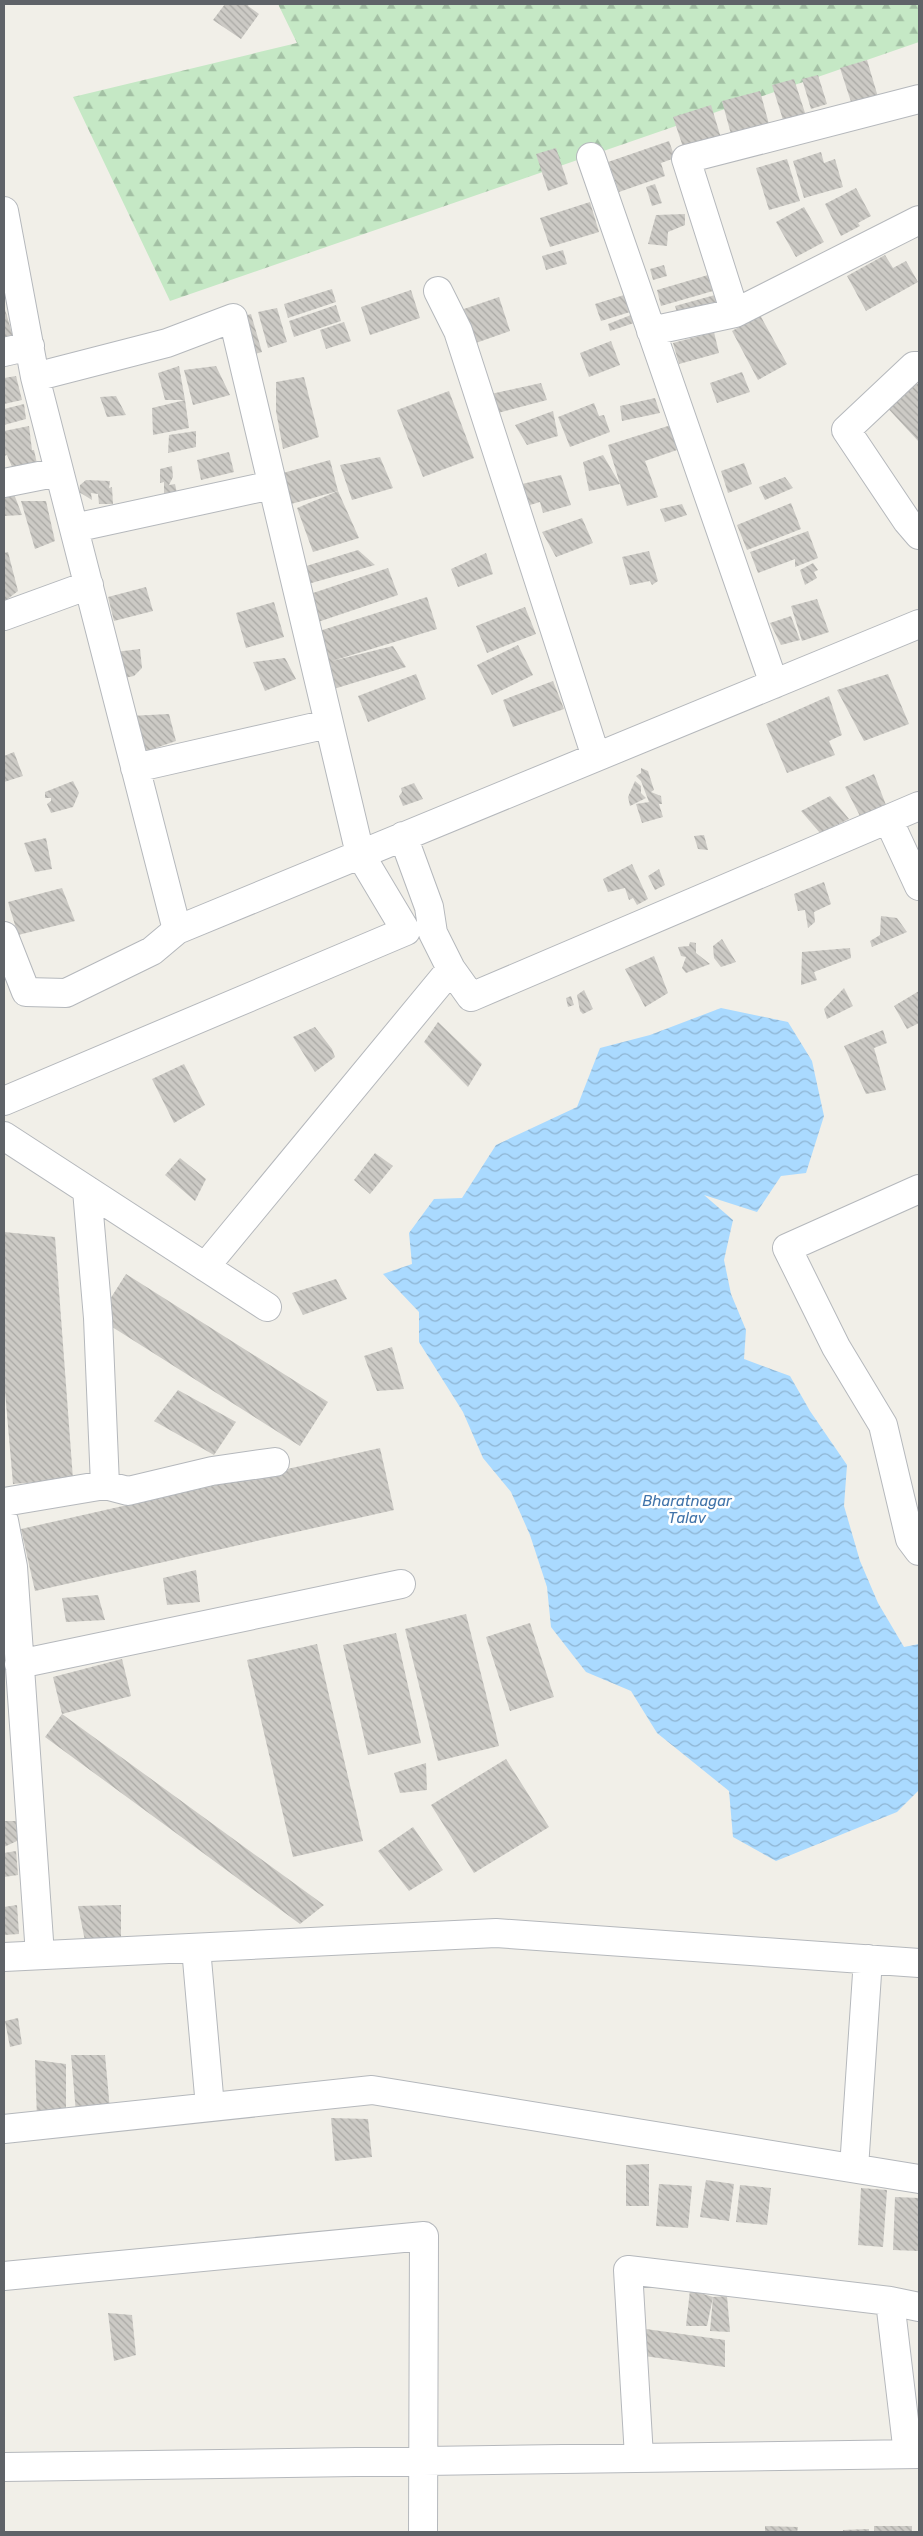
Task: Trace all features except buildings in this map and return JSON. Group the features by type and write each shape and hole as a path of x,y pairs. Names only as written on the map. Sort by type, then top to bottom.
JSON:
{"street":[{"path":"735,313 686,159 919,99"},
{"path":"591,157 774,684"},
{"path":"4,214 17,349 35,377 176,930"},
{"path":"651,331 735,313 919,220"},
{"path":"438,292 458,331 596,757"},
{"path":"4,1101 406,931 360,854 233,318 167,343 35,377"},
{"path":"919,366 914,366 846,430 919,536"},
{"path":"4,483 60,472"},
{"path":"74,528 272,485"},
{"path":"4,616 88,585"},
{"path":"4,936 26,992 66,993 152,951 176,930 919,624"},
{"path":"135,768 328,724"},
{"path":"403,836 429,907 433,933 451,969 472,997 919,806"},
{"path":"888,819 919,886"},
{"path":"205,1267 451,969"},
{"path":"4,1136 267,1307"},
{"path":"919,1189 787,1248 836,1347 883,1425 910,1539 919,1551"},
{"path":"87,1190 98,1318 105,1485"},
{"path":"4,1502 105,1485 128,1491 212,1471 275,1462"},
{"path":"4,1521 13,1567 40,1955"},
{"path":"20,1664 401,1584"},
{"path":"4,1957 496,1933 919,1963"},
{"path":"196,1948 210,2107"},
{"path":"854,2168 868,1959"},
{"path":"4,2129 372,2090 919,2179"},
{"path":"4,2276 424,2236 423,2532"},
{"path":"639,2457 628,2270 890,2301 919,2307"},
{"path":"4,2467 913,2454 890,2301"}],"green space":[{"path":"278,4 919,4 919,42 170,301 73,97 297,43"}],"water":[{"name":"Bharatnagar Talav","path":"721,1008 788,1022 812,1061 824,1116 806,1173 781,1176 757,1212 704,1195 733,1220 724,1260 731,1294 746,1330 744,1359 790,1376 810,1411 847,1465 844,1506 860,1561 878,1603 904,1647 919,1644 919,1790 897,1812 776,1861 733,1837 729,1791 657,1733 631,1691 586,1672 551,1627 547,1587 530,1535 511,1492 483,1458 463,1412 419,1342 419,1312 383,1274 412,1264 409,1233 434,1199 462,1198 496,1145 577,1107 600,1048 650,1035"}]}
